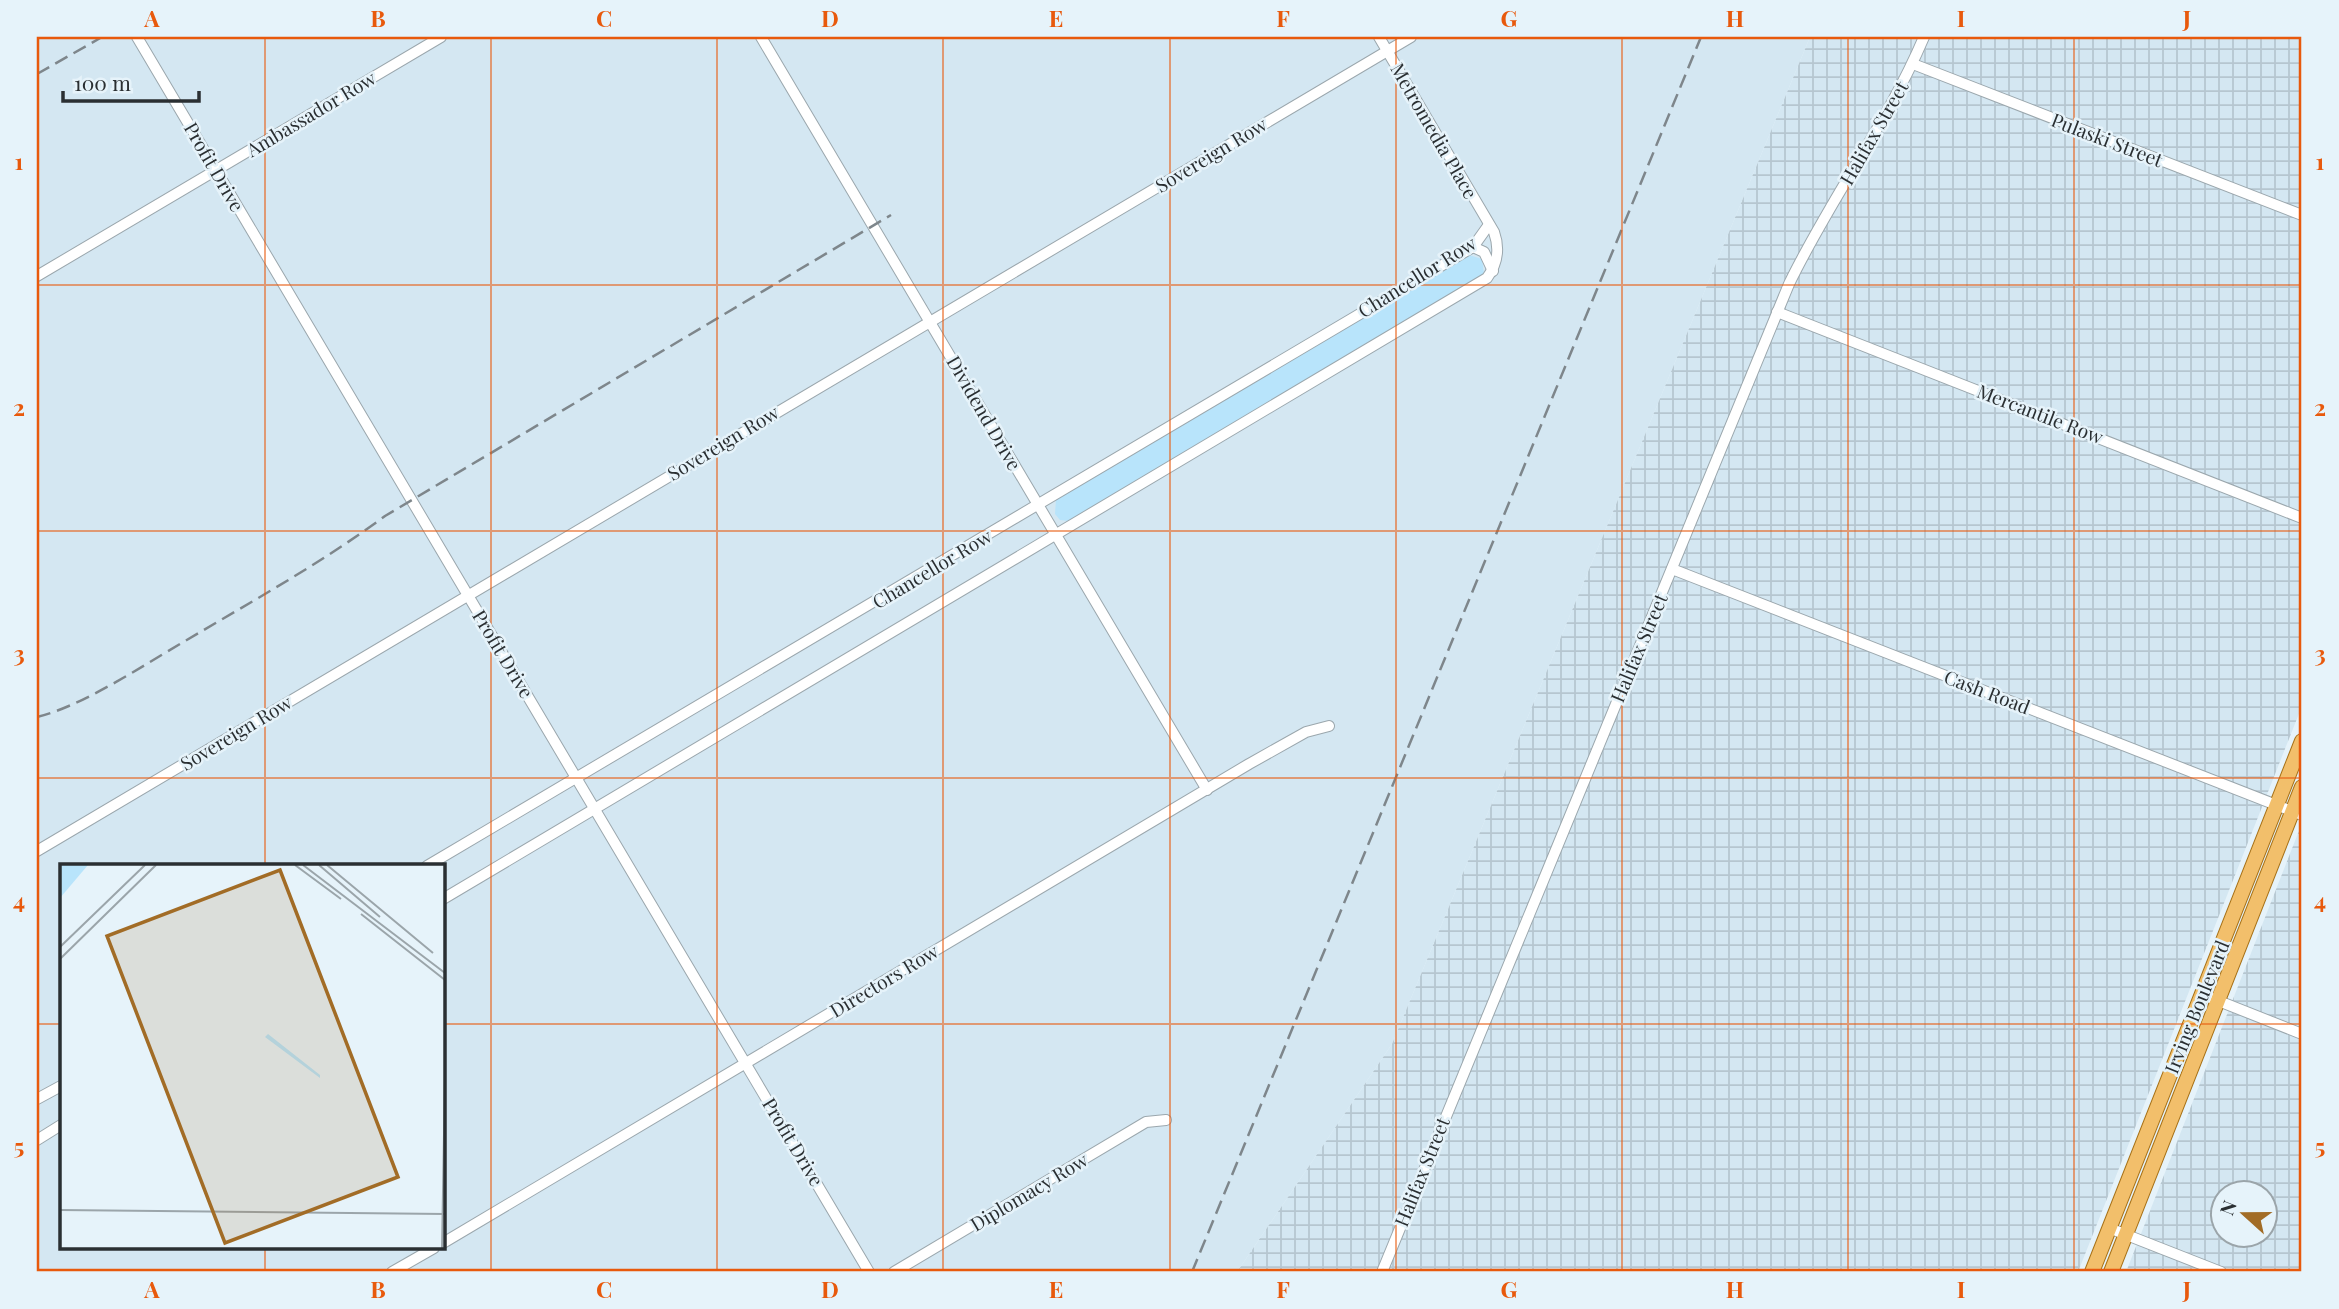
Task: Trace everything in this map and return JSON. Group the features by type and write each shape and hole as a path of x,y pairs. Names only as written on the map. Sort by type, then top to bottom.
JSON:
{"main road":[{"name":"Irving Boulevard","path":"2092,1272 2302,741"},
{"name":"Irving Boulevard","path":"2111,1272 2253,913 2297,813 2302,787"},
{"path":"2236,907 2253,913"},
{"path":"2222,942 2239,948"},
{"path":"2184,1040 2201,1046"},
{"path":"2147,1132 2164,1138"}],"street":[{"name":"Profit Drive","path":"137,37 869,1272"},
{"name":"Ambassador Row","path":"37,276 441,37"},
{"name":"Dividend Drive","path":"761,37 1207,790"},
{"name":"Metromedia Place","path":"1379,37 1488,226"},
{"name":"Sovereign Row","path":"37,851 1411,37"},
{"name":"Halifax Street","path":"1382,1272 1777,312 1804,254 1882,123 1924,37"},
{"name":"Pulaski Street","path":"1913,64 2302,215"},
{"name":"Chancellor Row","path":"431,864 1473,247 1488,226 1498,245 1493,271 1480,284 444,898"},
{"path":"1473,247 1484,252 1493,271"},
{"name":"Mercantile Row","path":"1777,312 2302,518"},
{"name":"Cash Road","path":"1672,569 2297,813"},
{"name":"Directors Row","path":"444,1242 1306,732 1329,726"},
{"path":"2202,994 2302,1034"},
{"path":"37,1099 60,1087"},
{"name":"Diplomacy Row","path":"894,1272 1146,1122 1166,1121"},
{"path":"37,1140 60,1126"},
{"path":"2109,1228 2221,1272"},
{"path":"393,1272 431,1250"}],"shaded area":[{"path":"37,37 1810,37 1392,1044 1237,1272 37,1272"},
{"path":"1810,37 2302,37 2302,706 2078,1272 1237,1272 1392,1044"},
{"path":"1469,255 1482,259 1484,274 1069,521 1060,520 1055,514 1056,499"},
{"path":"2302,823 2302,1272 2126,1272"}],"railway":[{"path":"37,74 102,37"},
{"path":"1192,1272 1701,37"},
{"path":"37,717 73,704 129,675 310,567 385,516 891,215"}]}
